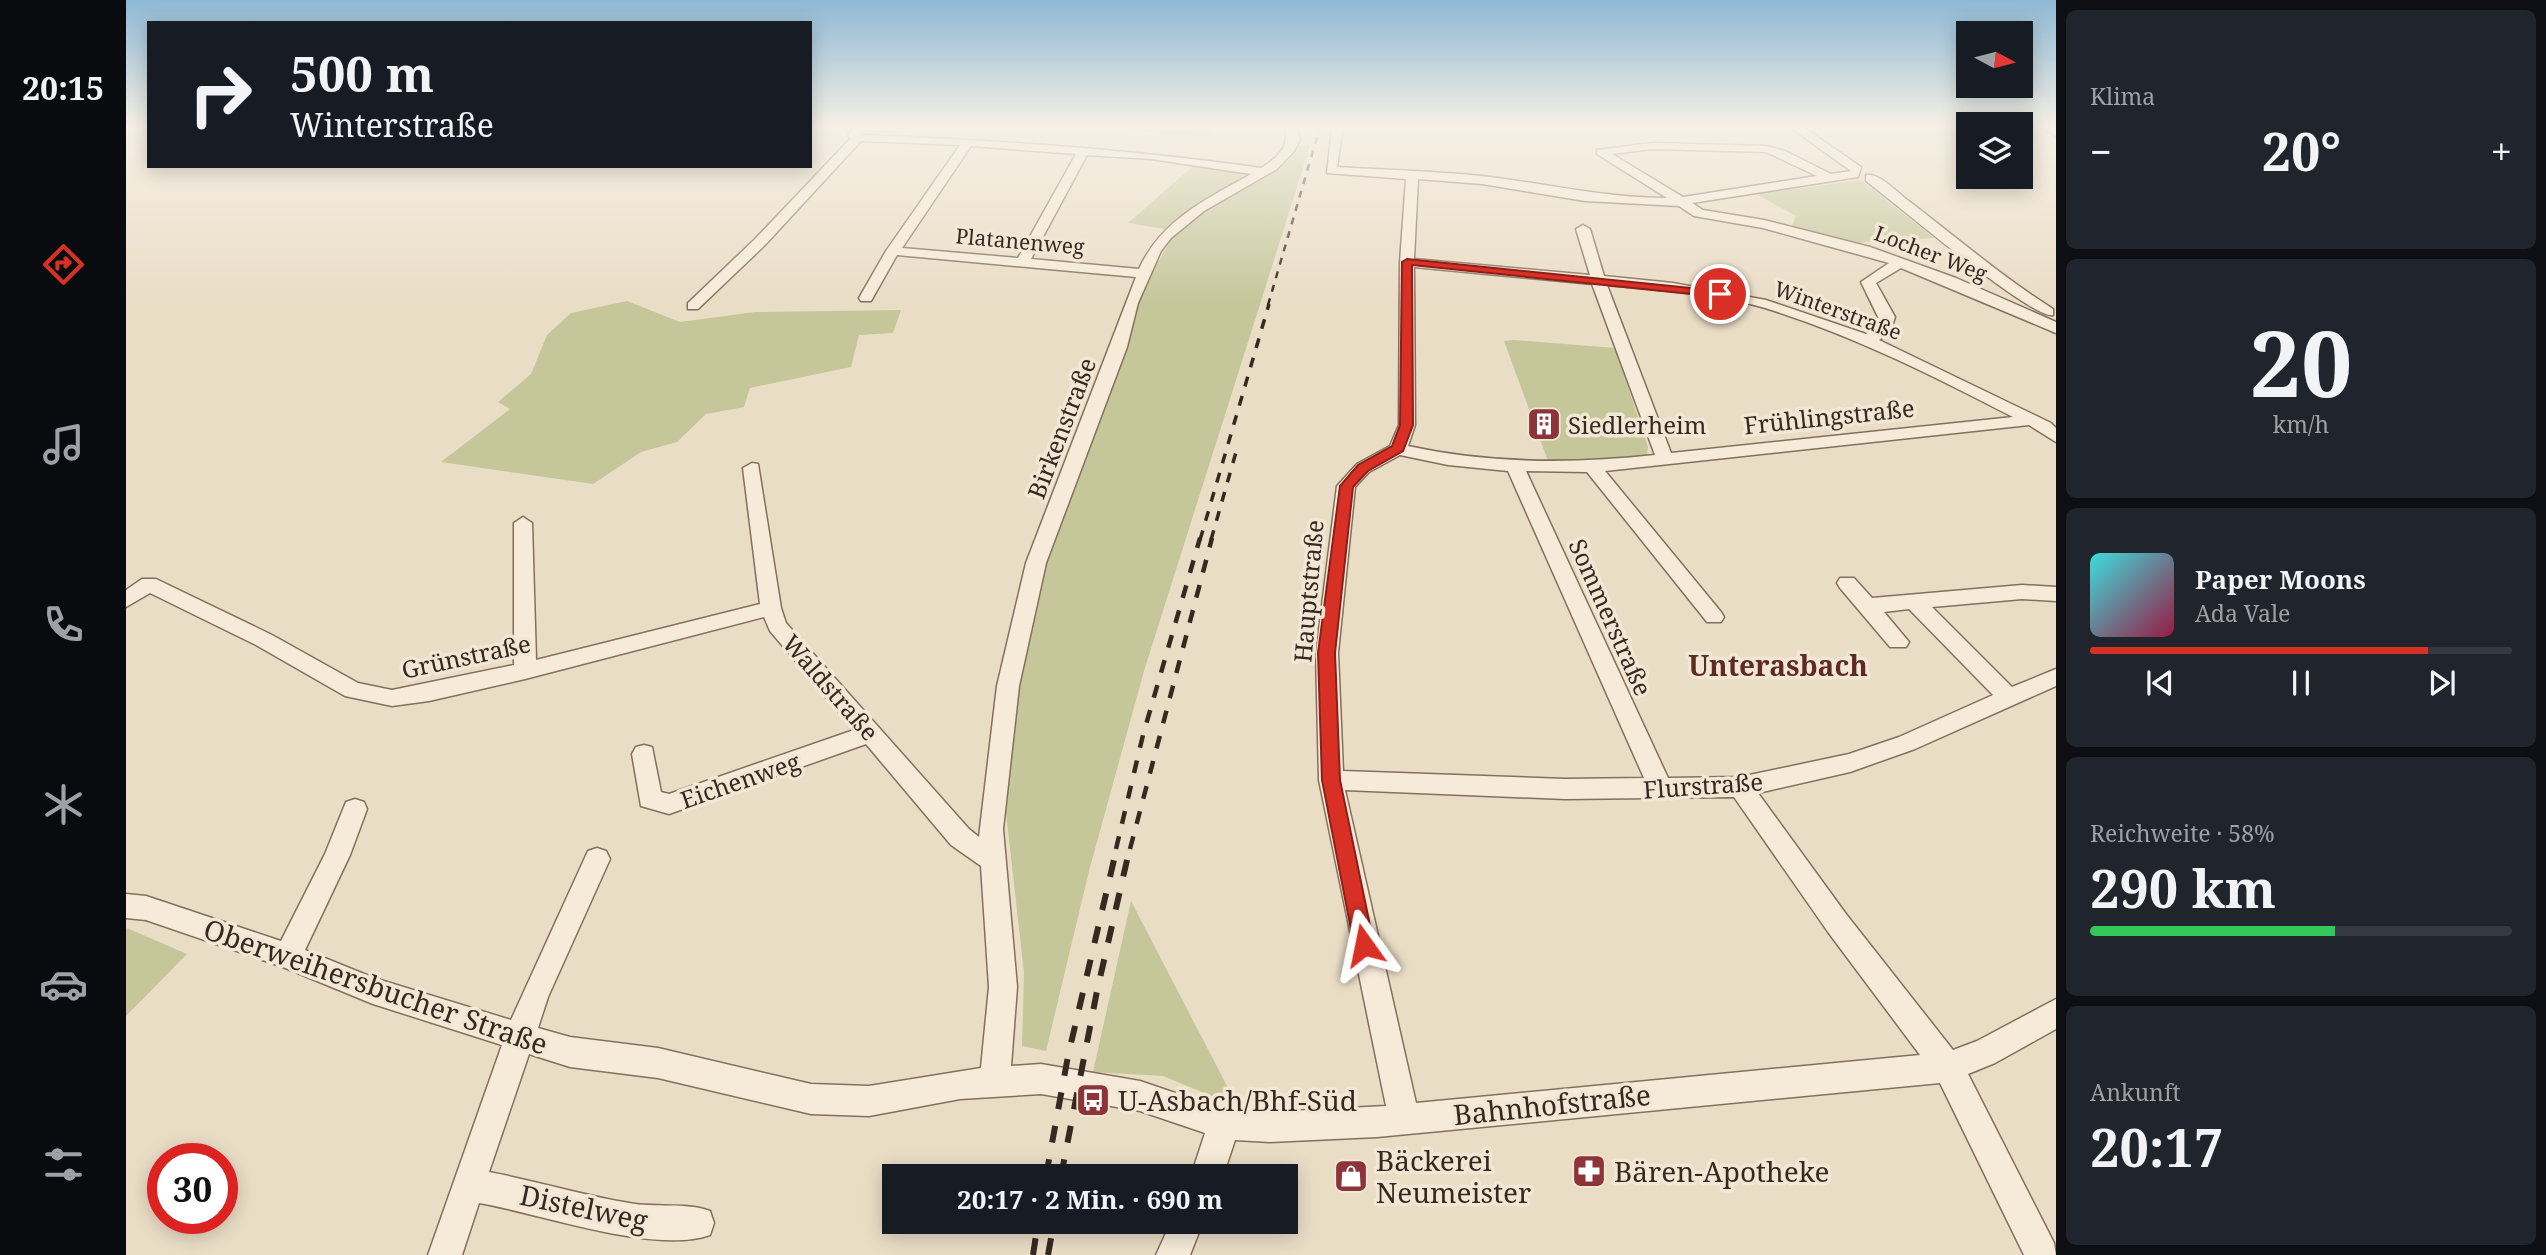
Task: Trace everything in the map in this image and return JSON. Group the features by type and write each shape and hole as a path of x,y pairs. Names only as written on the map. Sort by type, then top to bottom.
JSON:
{"street":[{"path":"693,306 761,242 811,186"},
{"path":"866,299 893,251 938,186"},
{"path":"1023,261 1064,186"},
{"name":"Birkenstraße","path":"995,862 991,829 999,759 1020,625 1036,563 1119,347 1142,273 1166,235 1183,220 1241,186"},
{"path":"1398,449 1407,425 1407,262 1411,186"},
{"name":"Locher Weg","path":"1518,186 1605,200 1678,202 1707,215 1810,235 1900,262 2056,328"},
{"path":"1653,186 1678,202 1781,186"},
{"path":"1881,186 1915,210 1984,270 2056,317"},
{"path":"1583,229 1598,280 1658,447 1665,457"},
{"name":"Platanenweg","path":"893,251 1142,273"},
{"name":"Winterstraße","path":"1407,262 1598,280 1737,297 1796,313 1867,340 2032,420"},
{"path":"1867,340 1883,331 1889,323 1868,282 1900,262"},
{"name":"Frühlingstraße","path":"1398,449 1437,459 1515,466 1592,467 1665,457 2056,419"},
{"path":"2032,420 2056,437"},
{"name":"Hauptstraße","path":"1398,449 1353,477 1343,497 1326,653 1331,780 1404,1119"},
{"name":"Sommerstraße","path":"1515,466 1661,790"},
{"path":"1592,467 1714,617"},
{"name":"Waldstraße","path":"752,468 771,607 777,626 960,837 995,862"},
{"path":"523,523 525,671"},
{"path":"1847,583 1898,642"},
{"name":"Grünstraße","path":"126,600 149,584 264,640 354,690 372,696 392,698 429,693 525,671 771,607"},
{"path":"1867,606 2044,591 2056,594"},
{"path":"1914,602 2009,698"},
{"name":"Flurstraße","path":"1331,780 1661,790 1740,787 1850,763 1907,743 2056,677"},
{"name":"Eichenweg","path":"644,754 650,799 669,804 872,733"},
{"path":"1740,787 1837,923 1948,1067 2042,1255"},
{"path":"288,956 337,855 355,809"},
{"path":"445,1255 534,996 597,859"},
{"path":"995,862 1003,987 995,1082"},
{"name":"Oberweihersbucher Straße","path":"126,906 146,908 288,956 373,991 570,1052 658,1063 811,1100 869,1101 960,1084 1041,1079"},
{"name":"Bahnhofstraße","path":"1041,1079 1140,1096 1222,1124 1270,1127 1404,1119 1948,1067 1985,1053 2056,1013"},
{"path":"1212,1164 1222,1124"},
{"name":"Distelweg","path":"470,1185 513,1191 622,1219 653,1224 698,1223"},
{"path":"1173,1255 1182,1234"}],"green space":[{"path":"1171,186 1297,186 1144,671 1089,871 1046,1051 1022,1046 1024,973 1004,795 1022,601 1139,296 1176,231 1128,223"},
{"path":"1819,186 1868,186 1934,238 1851,243 1791,228 1796,216 1756,194"},
{"path":"627,301 680,322 755,312 901,310 893,333 859,335 851,367 750,388 744,407 706,414 677,442 641,452 593,484 441,462 510,409 498,402 531,374 547,335 571,313"},
{"path":"1504,341 1615,348 1648,447 1647,456 1612,462 1548,461"},
{"path":"1131,901 1238,1107 1163,1076 1093,1072"},
{"path":"127,928 187,954 126,1016 126,930"}],"building":[{"name":"Siedlerheim","path":"1530,414 1551,416 1558,433 1536,432"}],"railway":[{"path":"1268,305 1303,186"},
{"path":"1200,540 1269,304"},
{"path":"1211,540 1238,445"},
{"path":"1116,849 1143,735 1200,538"},
{"path":"1130,849 1212,538"},
{"path":"1048,1164 1068,1056 1117,847"},
{"path":"1063,1164 1097,991 1130,847"},
{"path":"1033,1255 1036,1234"},
{"path":"1048,1255 1052,1234"}],"place":[{"name":"Siedlerheim","path":"1544,424"},
{"name":"U-Asbach/Bhf-Süd","path":"1093,1100"},
{"name":"Bären-Apotheke","path":"1589,1171"},
{"name":"Bäckerei Neumeister","path":"1351,1176"}],"district":[{"name":"Unterasbach","path":"1778,665"}],"route":[{"path":"1364,945 1331,780 1326,653 1346,486 1363,468 1398,449 1407,425 1407,262 1673,287 1720,294"}]}
